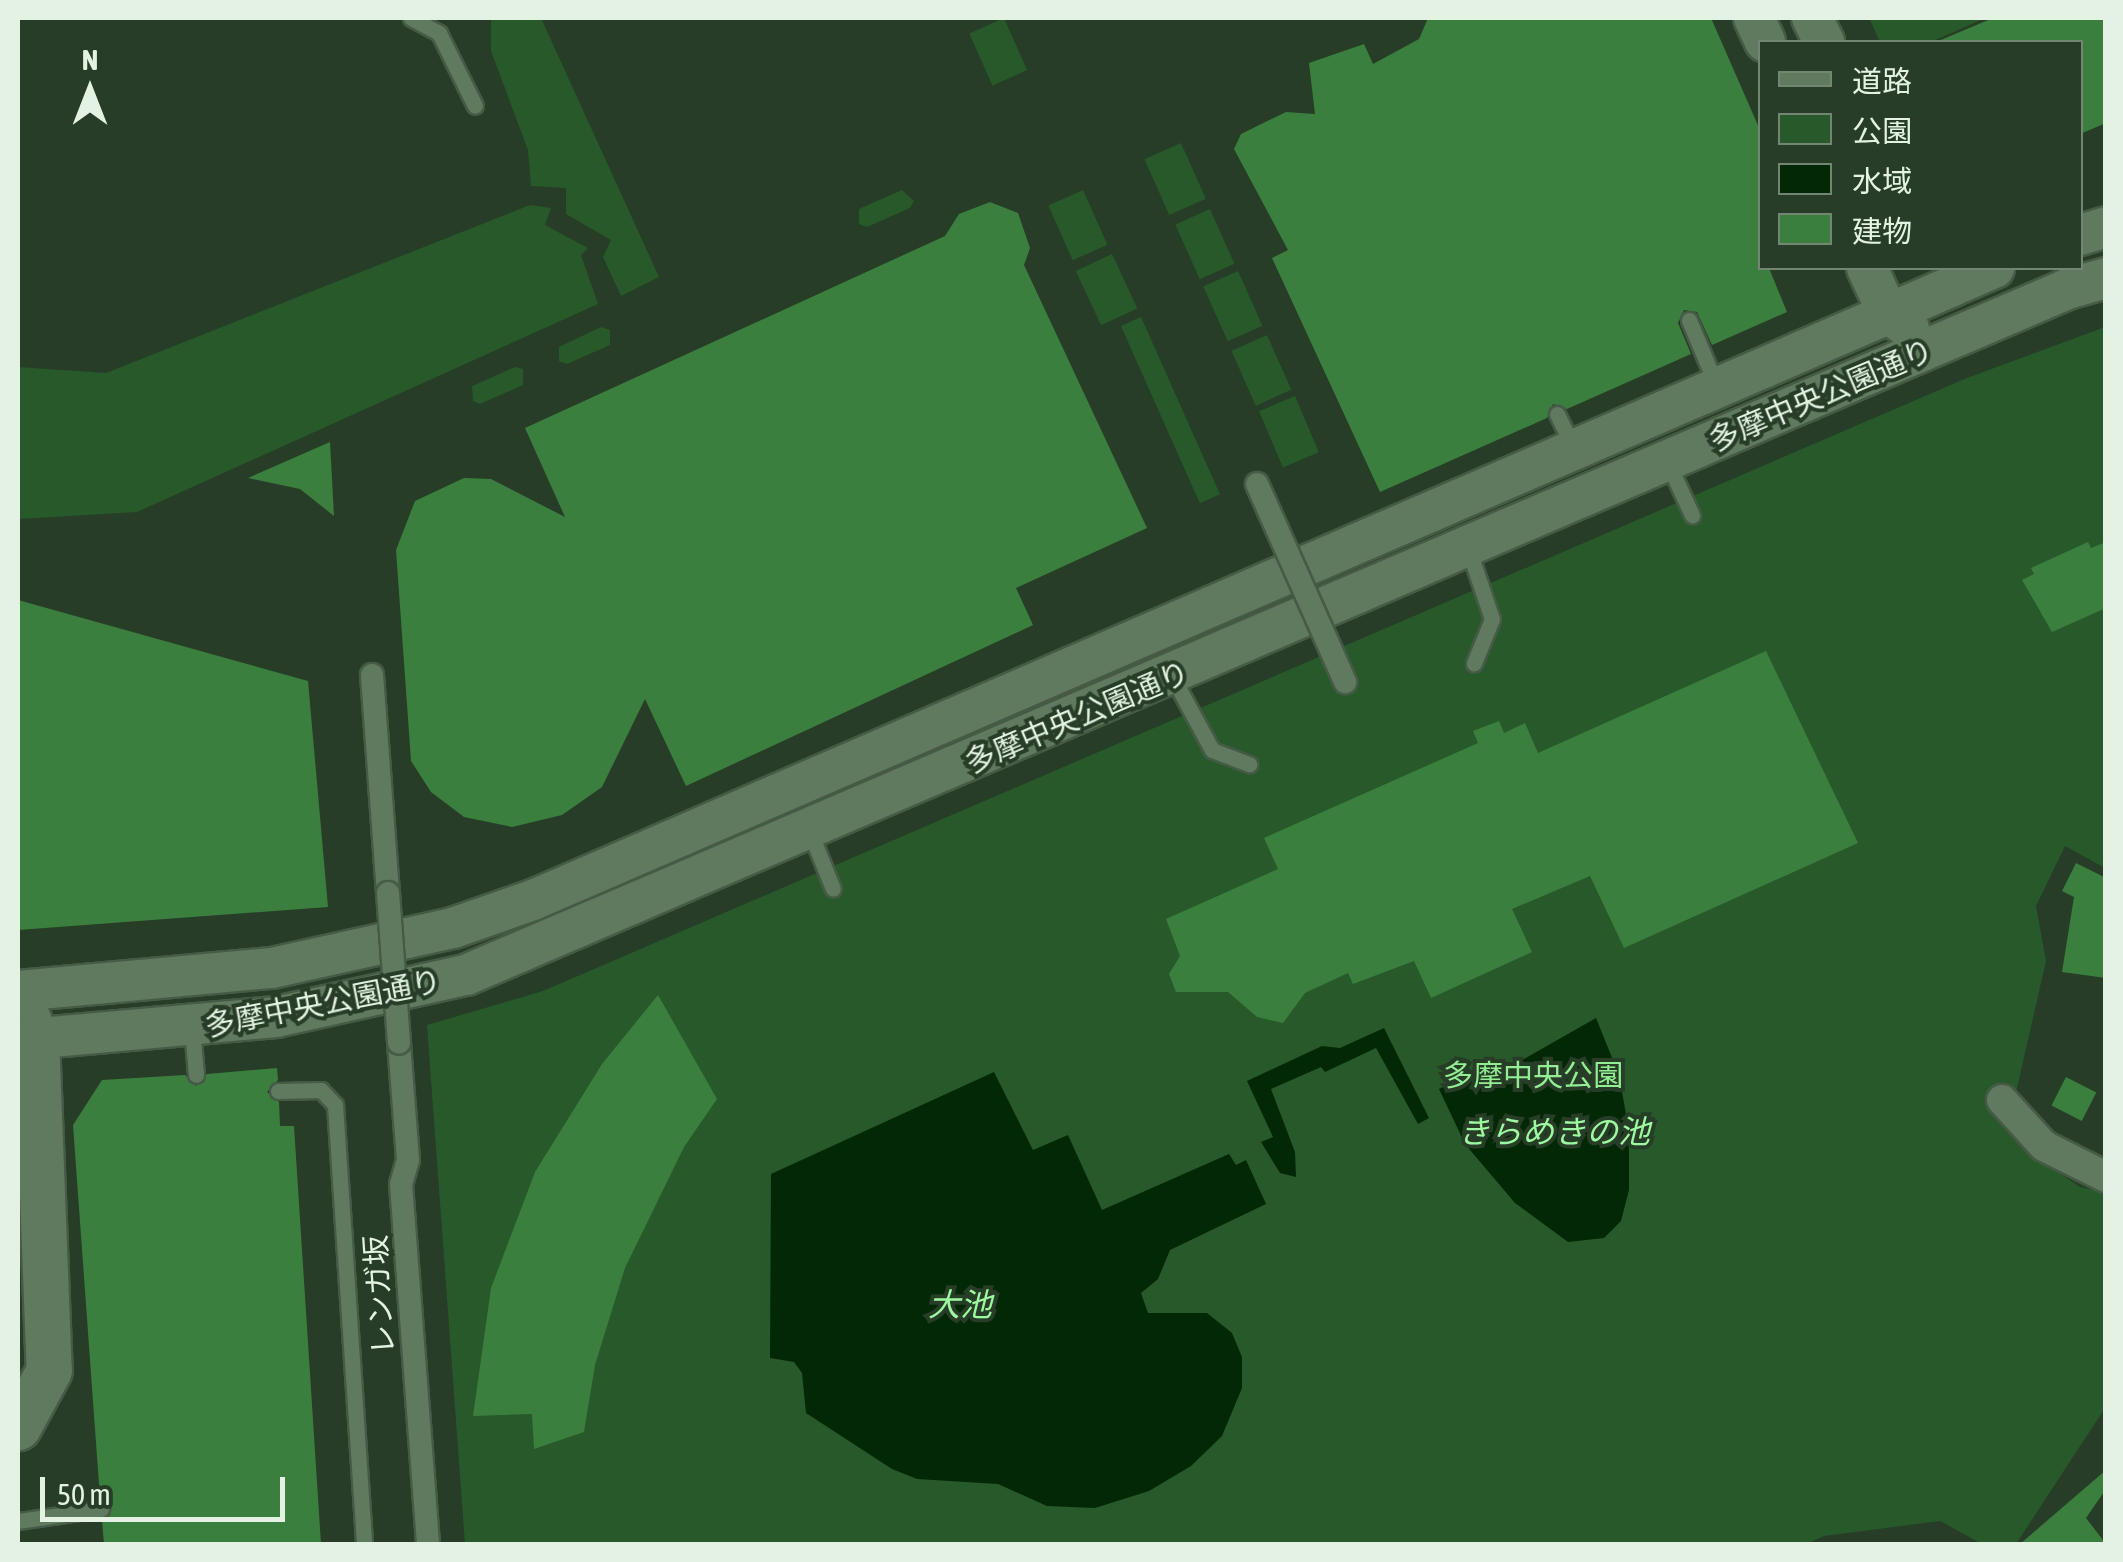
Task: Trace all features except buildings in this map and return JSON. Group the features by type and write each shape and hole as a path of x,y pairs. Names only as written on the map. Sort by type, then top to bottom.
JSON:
{"main road":[{"path":"18,994 27,1039 49,1370 18,1427"}],"street":[{"path":"1869,270 1888,313 1933,346"},
{"name":"多摩中央公園通り","path":"18,994 272,968 360,952 517,906 1566,431 1717,387 1888,313 1931,280 1984,270"},
{"name":"多摩中央公園通り","path":"27,1039 192,1028 364,1000 466,976 810,832 1933,346 2106,278"},
{"path":"1931,280 1933,346"},
{"path":"1258,484 1346,682"},
{"name":"レンガ坂","path":"372,675 408,1160 401,1184 428,1544"},
{"path":"2002,1100 2044,1146 2106,1177"}],"lane":[{"path":"411,18 439,33 475,106"},
{"path":"1689,320 1717,387"},
{"path":"1667,462 1692,515"},
{"path":"1468,548 1492,619 1474,663"},
{"path":"1172,676 1212,750 1249,764"},
{"path":"810,832 833,889"},
{"path":"192,1028 196,1075"},
{"path":"278,1092 321,1090 335,1104 364,1544"},
{"path":"18,1521 101,1509"}],"green space":[{"path":"491,18 541,18 659,277 621,296 603,257 611,240 566,214 566,188 531,186 528,150 491,51"},
{"path":"1004,18 1027,70 992,86 969,33"},
{"path":"1869,18 1981,20 1936,40 1879,40"},
{"path":"1181,143 1206,199 1169,215 1144,159"},
{"path":"902,190 914,201 910,208 867,227 859,224 859,209"},
{"path":"1083,190 1107,245 1073,260 1048,205"},
{"path":"530,205 551,208 545,225 588,248 581,255 598,304 137,512 18,519 18,367 106,373"},
{"path":"1210,209 1234,264 1200,279 1175,224"},
{"path":"1112,254 1137,308 1101,325 1076,271"},
{"path":"1238,271 1262,326 1228,341 1203,286"},
{"path":"1141,317 1220,494 1200,503 1121,326"},
{"path":"601,327 610,330 610,345 567,364 559,361 559,347"},
{"name":"多摩中央公園","path":"2105,327 2105,868 2065,846 2036,906 2046,961 2009,1123 2034,1156 2080,1187 2105,1192 2105,1408 2016,1544 1982,1544 1940,1521 1824,1536 1806,1544 465,1544 427,1025 543,991 1967,378"},
{"path":"1267,335 1291,390 1256,406 1231,351"},
{"path":"515,367 523,369 523,385 480,404 473,401 472,386"},
{"path":"1295,396 1319,452 1283,467 1259,411"}],"water":[{"name":"きらめきの池","path":"1596,1018 1619,1075 1629,1131 1629,1190 1621,1221 1604,1238 1568,1242 1515,1203 1465,1144 1439,1089 1467,1075 1508,1068"},
{"path":"1384,1028 1429,1118 1418,1124 1376,1048 1325,1072 1321,1067 1271,1089 1295,1152 1296,1177 1280,1173 1261,1142 1273,1137 1247,1081 1322,1046 1340,1048"},
{"name":"大池","path":"994,1072 1033,1150 1068,1135 1102,1210 1229,1154 1236,1165 1246,1160 1266,1204 1170,1250 1158,1279 1141,1293 1148,1313 1207,1313 1232,1333 1242,1357 1242,1388 1222,1436 1191,1466 1149,1491 1095,1508 1047,1506 998,1484 917,1479 892,1469 806,1413 802,1373 794,1362 770,1358 771,1174"}]}
